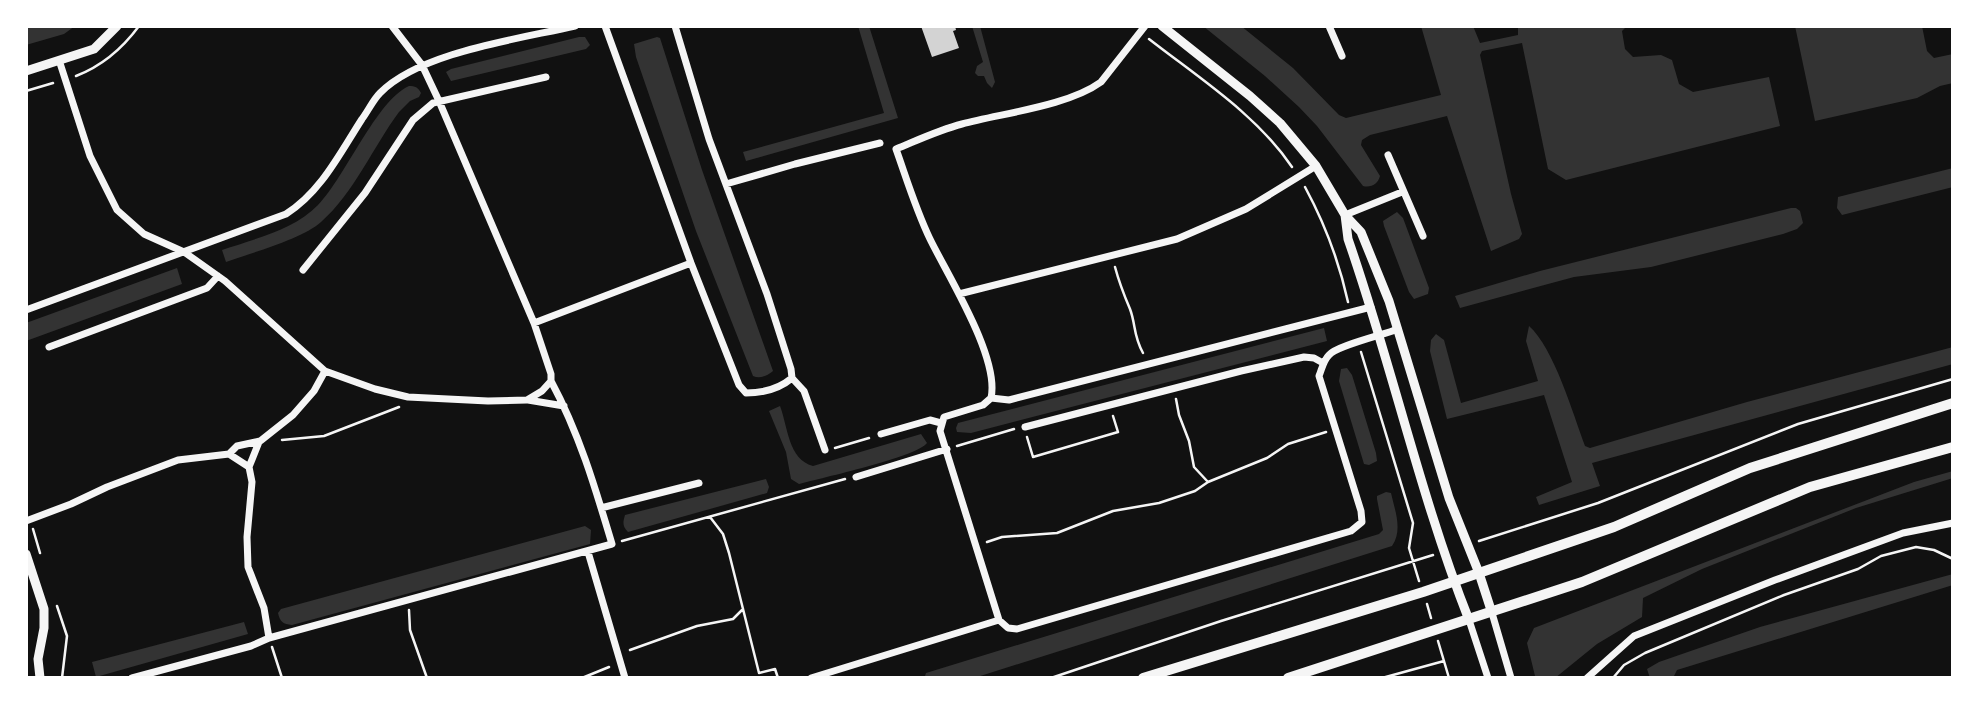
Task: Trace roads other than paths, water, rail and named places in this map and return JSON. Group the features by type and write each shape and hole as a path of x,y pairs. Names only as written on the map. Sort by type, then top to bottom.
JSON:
{"main road":[{"path":"1143,678 1454,582 1614,527 1751,468 1953,403"},
{"path":"1288,678 1582,582 1811,487 1953,447"}],"street":[{"path":"26,71 94,48 117,26"},
{"path":"132,678 612,544 591,471 565,406 551,381 534,323 422,65 392,26"},
{"path":"26,310 286,214 303,203 316,189 379,94 404,74 450,56 575,26"},
{"path":"605,26 691,263 739,385 746,393 758,393 784,385 792,378"},
{"path":"676,26 709,139 767,294 792,378 804,391 825,450"},
{"path":"1162,26 1270,114 1316,166 1345,215 1361,232 1398,329 1449,498 1479,573 1511,678"},
{"path":"1329,26 1342,56"},
{"path":"1143,29 1101,82 1085,92 960,125 896,149 919,214 959,294 992,376 991,398 983,405 944,417 940,431 999,620 1008,628 1017,629 1351,531 1362,522 1361,510 1319,376 1323,363 1336,349 1398,329"},
{"path":"58,60 92,161 117,210 144,234 184,251 218,276 325,371 375,390 408,397 527,400 565,406"},
{"path":"303,270 365,193 413,120 433,103 546,77"},
{"path":"726,184 880,143"},
{"path":"1388,155 1423,236"},
{"path":"959,294 1177,239 1220,222 1316,166"},
{"path":"1345,215 1402,192"},
{"path":"1345,215 1348,239 1444,552 1488,678"},
{"path":"534,323 691,263"},
{"path":"49,347 206,288 218,276"},
{"path":"991,398 1009,400 1371,307"},
{"path":"1025,427 1304,357 1323,363"},
{"path":"269,638 264,608 248,567 247,537 252,482 249,467 261,441 293,415 314,391 325,371"},
{"path":"527,400 542,391 551,381"},
{"path":"881,434 930,420 941,423"},
{"path":"26,521 71,505 107,486 178,460 229,454 237,446 261,441"},
{"path":"856,477 947,449"},
{"path":"229,454 249,467"},
{"path":"601,508 699,483"},
{"path":"1587,678 1634,636 1774,580 1903,533 1953,523"},
{"path":"588,552 625,678"},
{"path":"26,554 44,609 44,628 38,659 40,678"},
{"path":"811,678 999,620"},
{"path":"26,665 38,659"}]}
